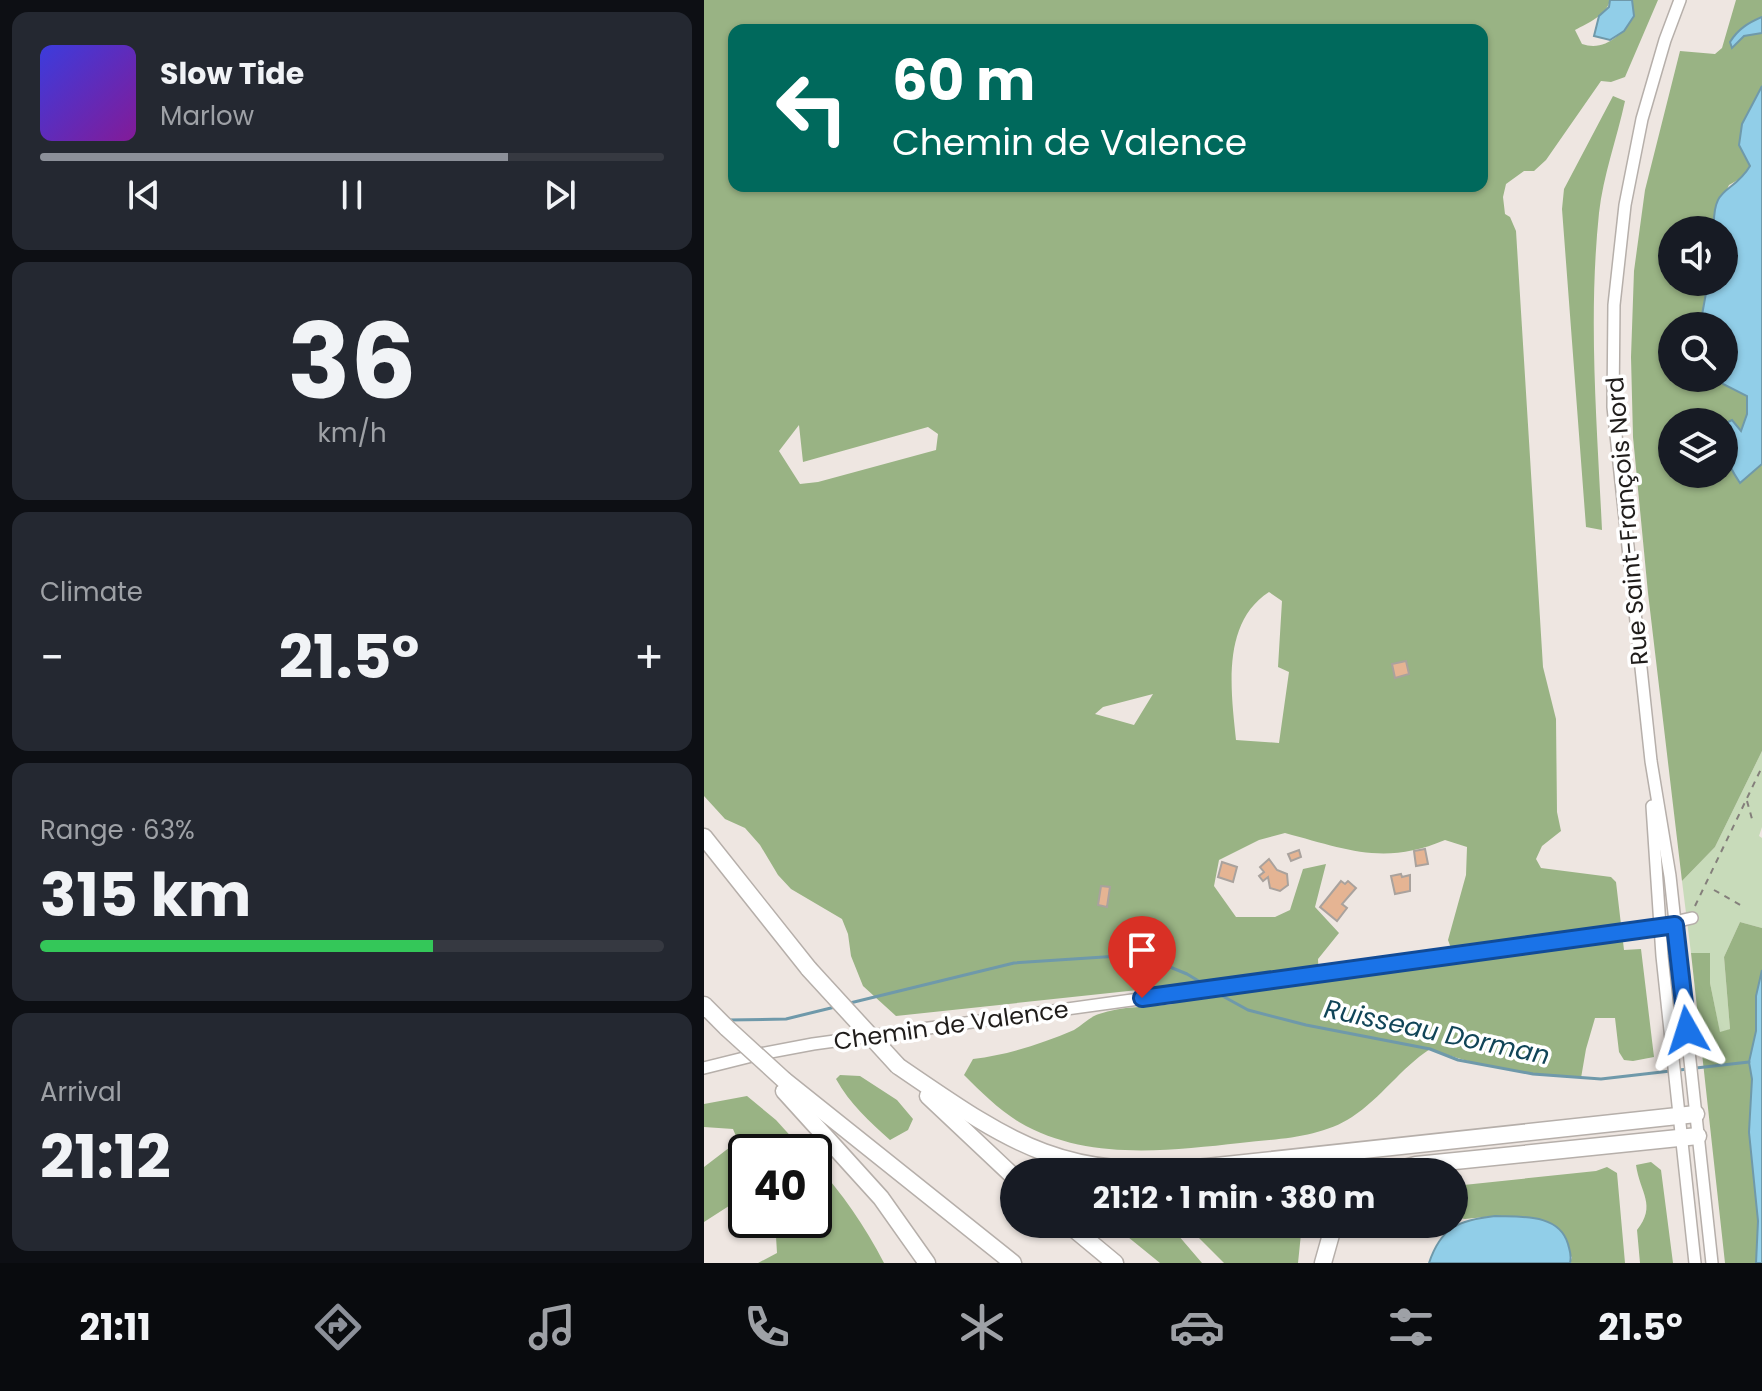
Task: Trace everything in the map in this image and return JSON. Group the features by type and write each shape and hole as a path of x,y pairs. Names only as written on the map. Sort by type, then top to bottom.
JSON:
{"highway":[{"path":"704,837 809,969 898,1066 1000,1164"},
{"path":"704,1005 779,1080 881,1198 927,1263"},
{"path":"898,1066 981,1123 1035,1151 1076,1163 1129,1170 1199,1168 1687,1115"},
{"path":"779,1080 1013,1263"},
{"path":"1468,1159 1690,1137"},
{"path":"1085,1238 1115,1263"},
{"path":"1323,1263 1330,1238"}],"street":[{"name":"Rue Saint-François Nord","path":"1680,0 1651,87 1634,158 1618,257 1612,354 1616,452 1651,761 1670,876 1690,1056 1692,1079 1687,1115"},
{"name":"Rue Saint-François Nord","path":"1651,761 1659,927 1675,1080 1687,1115 1712,1263"},
{"name":"Chemin de Valence","path":"704,1068 799,1046 1675,925 1692,918"},
{"name":"Rue Saint-François Nord","path":"1690,1137 1695,1263"}],"path":[{"path":"1697,902 1762,767"},
{"path":"1746,800 1752,819"},
{"path":"1714,890 1742,906"}],"green space":[{"path":"704,0 1610,0 1601,14 1575,30 1582,44 1598,46 1612,40 1634,17 1632,0 1658,0 1625,77 1611,82 1601,81 1546,160 1534,171 1524,171 1506,184 1503,197 1505,214 1510,217 1516,231 1543,667 1556,719 1557,812 1561,831 1542,846 1536,859 1541,868 1611,877 1616,882 1624,950 1641,949 1654,1057 1624,1060 1619,1052 1615,1018 1595,1018 1581,1078 1504,1069 1430,1049 1352,1117 1312,1133 1184,1149 1127,1150 1071,1143 1019,1122 997,1106 964,1075 973,1059 1012,1052 1049,1040 1108,1011 1173,1004 1166,987 896,1016 863,986 851,956 842,919 791,889 745,828 725,819 704,796","holes":["799,425 803,462 928,427 938,434 936,450 818,482 800,484 779,451","1269,592 1282,601 1278,667 1289,672 1279,743 1236,740 1232,701 1236,640 1243,621 1254,605","1153,694 1134,725 1095,714 1103,707","1285,833 1346,849 1383,853 1423,848 1445,840 1467,847 1466,875 1448,940 1456,962 1319,982 1318,959 1339,933 1315,907 1326,864 1303,869 1290,910 1275,917 1236,917 1214,886 1219,860 1259,840"]},
{"path":"1736,0 1762,0 1762,17 1736,33 1737,41 1744,36 1762,33 1762,86 1742,124 1750,165 1743,177 1729,185 1714,216 1658,216 1658,296 1705,296 1703,312 1658,312 1658,392 1738,392 1747,396 1747,414 1741,432 1738,430 1738,408 1658,408 1658,488 1738,488 1738,480 1740,483 1762,464 1762,751 1715,847 1682,881 1633,437 1631,357 1634,271 1645,190 1680,51 1715,54 1722,48"},
{"path":"1613,96 1625,101 1601,199 1594,292 1594,372 1602,530 1586,527 1562,209 1564,189"},
{"path":"1762,751 1762,827 1759,836 1762,838 1762,928 1740,922 1724,957 1730,1029 1720,1033 1710,983 1710,953 1691,953 1682,881 1715,847"},
{"path":"1740,922 1762,928 1762,970 1756,996 1756,1031 1749,1062 1752,1079 1749,1132 1758,1221 1756,1263 1725,1263 1691,953 1710,953 1710,983 1720,1032 1730,1029 1724,957"},
{"path":"840,1075 860,1076 897,1100 913,1119 908,1130 890,1140 847,1096 836,1079"},
{"path":"747,1096 789,1134 735,1134 733,1129 704,1127 704,1104"},
{"path":"728,1149 728,1207 704,1222 704,1167"},
{"path":"1651,1162 1661,1170 1673,1263 1640,1263 1637,1230 1647,1206 1636,1165"},
{"path":"1607,1167 1617,1173 1625,1263 1570,1263 1572,1257 1495,1216 1468,1219 1468,1185 1596,1171"},
{"path":"832,1184 884,1263 758,1263 777,1253 776,1238 832,1238"},
{"path":"1129,1238 1181,1238 1202,1263 1160,1263"},
{"path":"1199,1238 1301,1238 1298,1263 1224,1263"}],"water":[{"path":"1610,0 1632,0 1634,16 1624,31 1610,40 1594,36 1599,16 1609,7"},
{"path":"1762,17 1762,33 1744,36 1732,48 1730,42 1736,33"},
{"path":"1762,86 1762,464 1740,483 1738,427 1741,431 1747,414 1747,396 1738,392 1738,312 1703,312 1705,296 1738,296 1738,216 1714,215 1720,197 1750,166 1739,145 1742,124"},
{"path":"1762,970 1762,1263 1756,1263 1758,1221 1749,1132 1752,1079 1749,1062 1756,1031 1756,996"},
{"path":"1495,1216 1527,1217 1548,1222 1563,1234 1571,1256 1570,1263 1429,1263 1442,1238 1468,1238 1468,1221"}],"building":[{"path":"1406,661 1409,674 1395,678 1392,664"},
{"path":"1425,849 1428,864 1416,866 1414,851"},
{"path":"1299,850 1301,857 1291,861 1288,854"},
{"path":"1269,859 1277,870 1287,874 1288,885 1280,891 1270,888 1268,877 1263,881 1259,876 1264,872 1260,867"},
{"path":"1222,862 1237,867 1233,882 1218,877"},
{"path":"1401,874 1402,877 1410,875 1410,891 1395,894 1391,876"},
{"path":"1341,881 1345,884 1348,881 1356,888 1342,904 1347,908 1337,921 1320,907"},
{"path":"1101,886 1110,887 1107,907 1098,905"}],"waterway":[{"name":"Ruisseau Dorman","path":"850,1003 1014,963 1119,956 1170,967 1207,986"},
{"name":"Ruisseau Dorman","path":"1217,993 1248,1010 1306,1025 1430,1049 1458,1060 1533,1074 1601,1079 1688,1069"},
{"name":"Ruisseau Dorman","path":"728,1020 786,1019 835,1007"},
{"name":"Ruisseau Dorman","path":"1696,1068 1749,1062"}],"route":[{"path":"1142,998 1675,925 1687,1030"}]}
